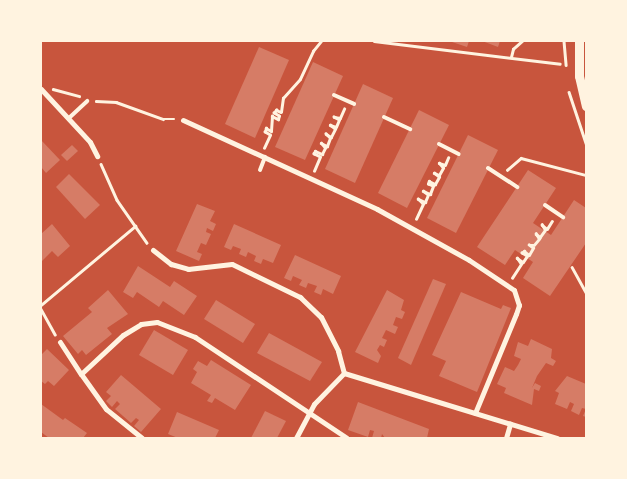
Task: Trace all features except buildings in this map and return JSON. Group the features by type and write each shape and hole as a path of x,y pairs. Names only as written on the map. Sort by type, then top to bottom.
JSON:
{"street":[{"path":"579,41 579,76 586,106"},
{"path":"43,91 90,142 97,156"},
{"path":"183,120 311,178 412,228 508,285 518,296 519,305 475,413"},
{"path":"153,250 171,264 188,268 232,264 300,297 321,317 338,351 344,373"},
{"path":"81,374 123,335 140,324 157,322 195,337 347,438"},
{"path":"60,342 104,407 142,438"},
{"path":"344,373 557,438"},
{"path":"296,438 320,397 344,373"},
{"path":"506,438 510,424"}],"lane":[{"path":"334,95 354,104"},
{"path":"69,118 88,101"},
{"path":"384,117 410,129"},
{"path":"439,144 459,154"},
{"path":"260,170 263,156"},
{"path":"488,168 517,187"},
{"path":"545,205 563,218"}],"path":[{"path":"263,156 270,135 265,132 266,128 272,131 272,116 278,119 279,116 274,114 276,110 281,112 283,98 300,79 313,51 322,41"},
{"path":"374,41 387,45 511,57 560,64"},
{"path":"511,57 513,49 522,41"},
{"path":"43,91 55,89 88,101 116,102 163,119 183,120"},
{"path":"311,178 320,157 314,154 315,151 322,154 325,148 320,143 327,146 330,138 326,134 331,137 335,129 330,125 336,127 339,120 334,117 340,118 347,101"},
{"path":"412,228 423,204 418,199 425,202 428,195 423,191 430,194 433,186 428,184 429,181 435,184 439,177 434,172 439,175 443,168 439,163 445,165 452,150"},
{"path":"97,156 117,200 153,250"},
{"path":"502,177 512,163 521,158 586,175"},
{"path":"508,285 521,264 517,258 523,262 527,256 522,253 524,251 529,255 533,248 528,244 534,245 539,239 536,234 540,237 545,230 542,225 547,229 557,214"},
{"path":"60,342 41,307 135,226"},
{"path":"572,267 586,292"}]}
